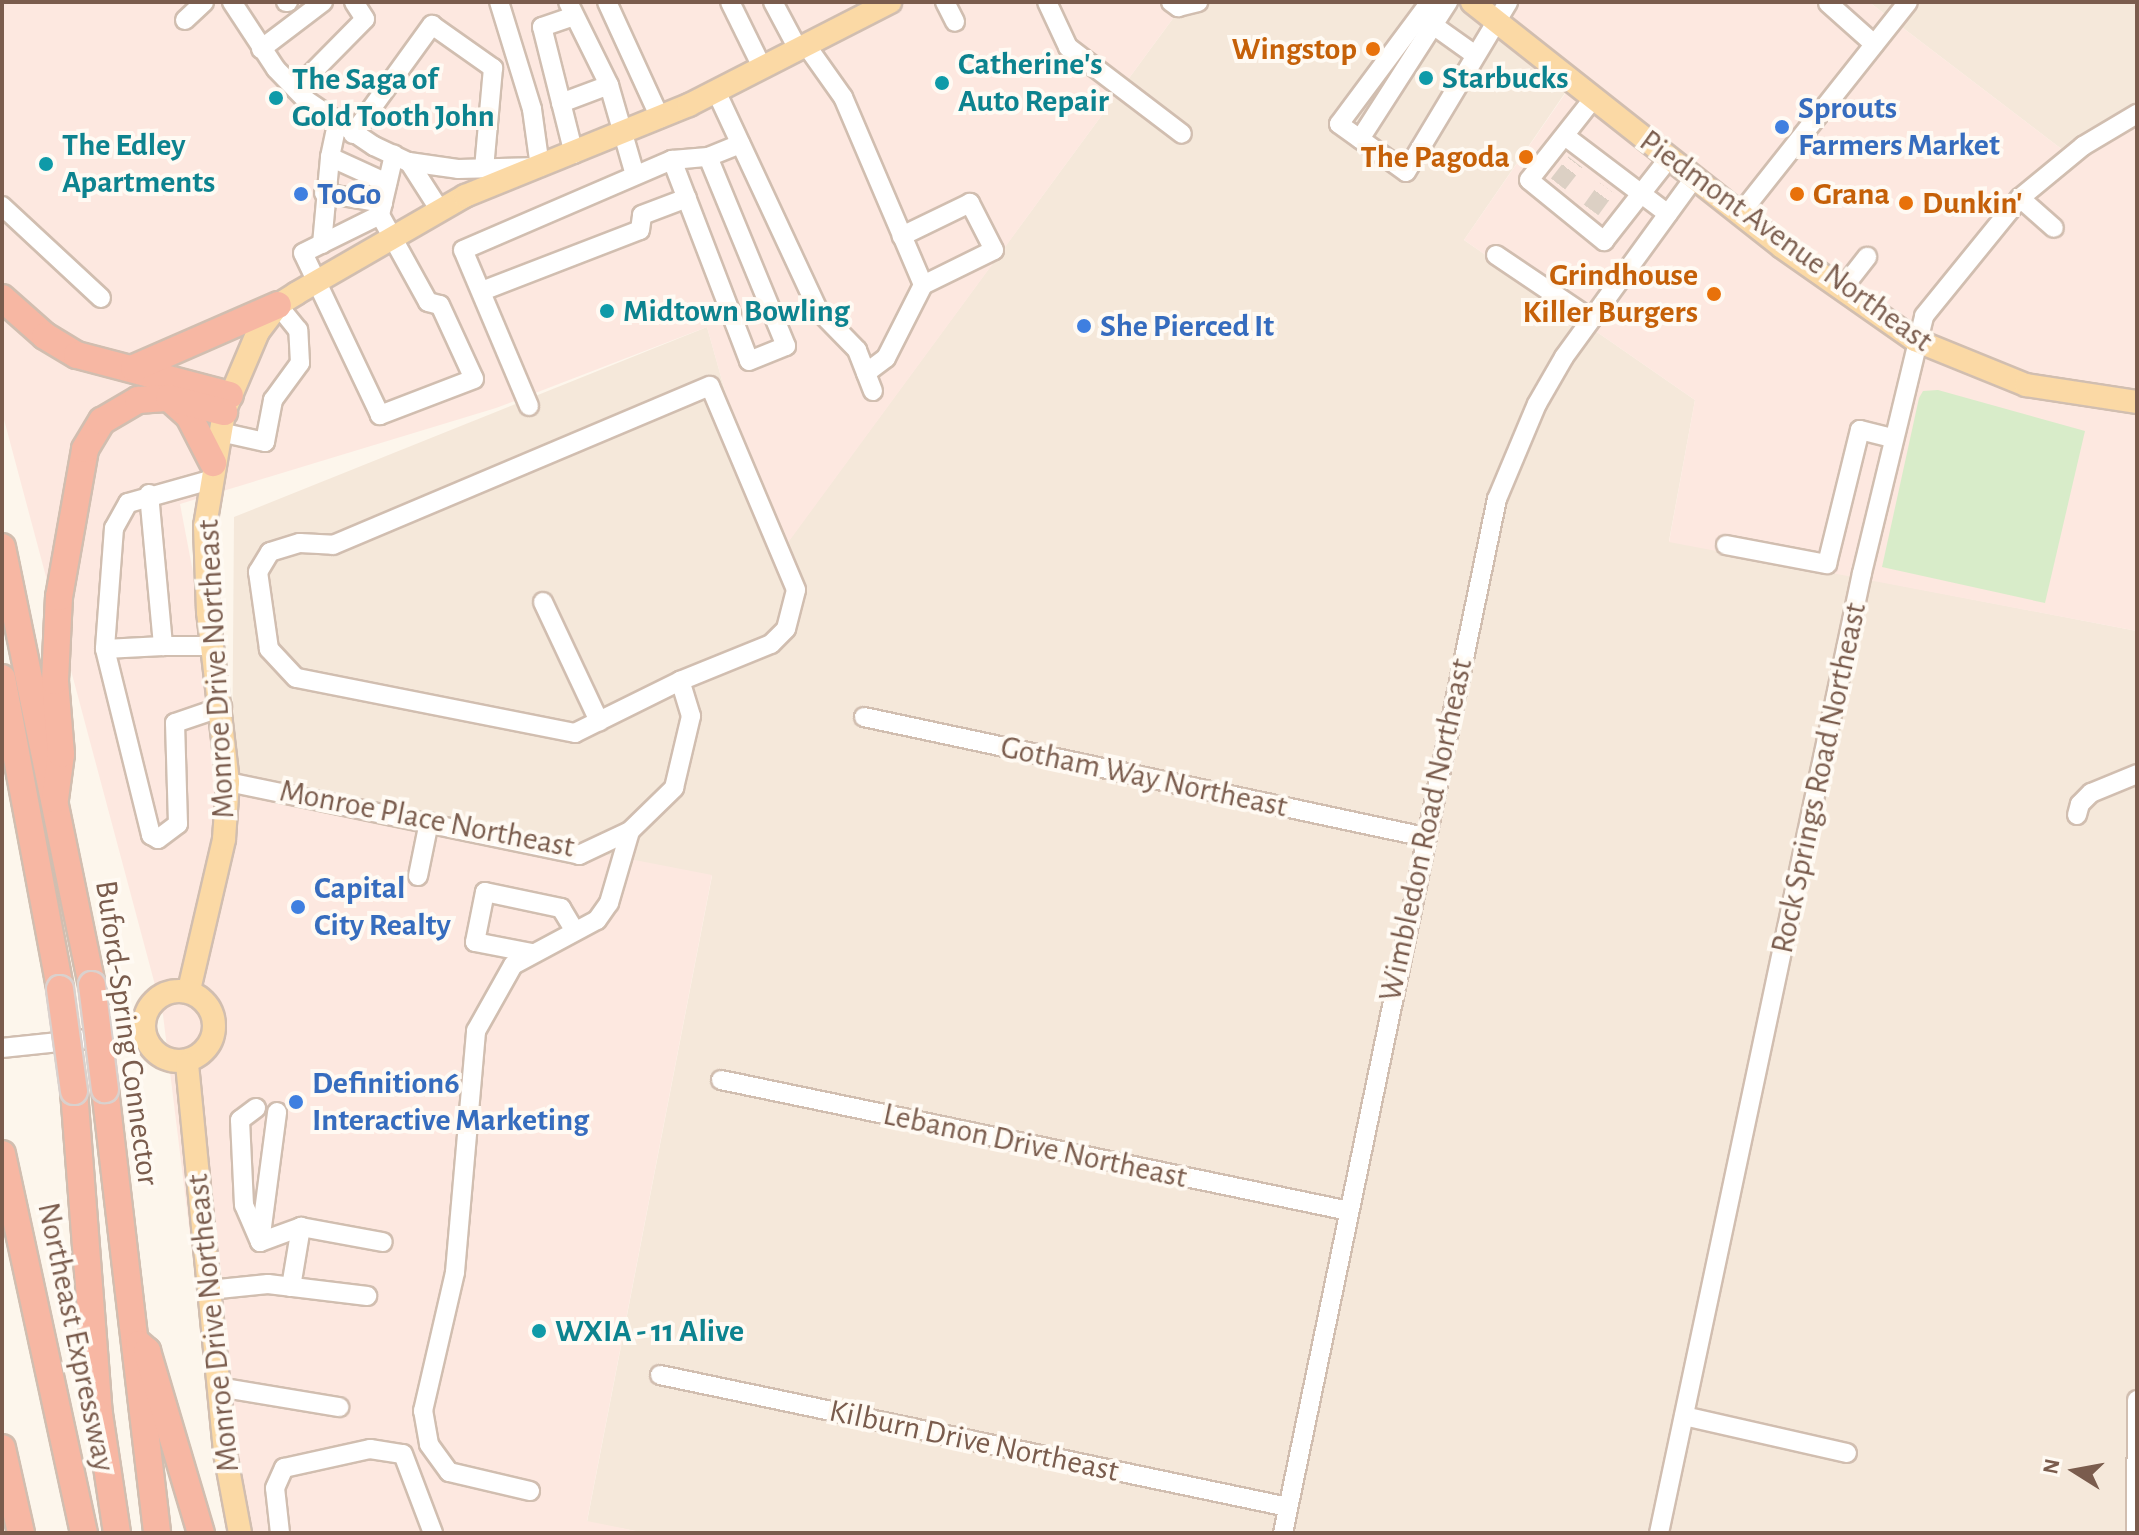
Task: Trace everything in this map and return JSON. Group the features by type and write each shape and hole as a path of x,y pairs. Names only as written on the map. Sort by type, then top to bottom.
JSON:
{"highway":[{"path":"2,298 64,349 134,368 225,413"},
{"path":"134,368 278,305"},
{"path":"55,799 61,754 55,681 58,611 79,466 93,433 114,410 138,400 169,398 225,413"},
{"path":"169,398 189,416 212,472"},
{"name":"Buford-Spring Connector","path":"2,547 92,985 157,1533"},
{"name":"Buford-Spring Connector","path":"2,678 60,989 74,1091 99,1414 117,1533"},
{"name":"Northeast Expressway","path":"2,1154 84,1533"},
{"path":"2,1213 77,1533"},
{"path":"132,1336 147,1351 201,1533"},
{"path":"2,1448 21,1533"}],"main road":[{"name":"Piedmont Avenue Northeast","path":"1472,2 1501,11 1593,99 1740,214 1915,340 2026,385 2137,402"},
{"name":"Monroe Drive Northeast","path":"189,990 224,839 228,782 205,574 212,472 225,413 246,353 278,305 465,196 660,118 881,4"},
{"path":"189,990 206,1000 213,1025 202,1053 187,1064 163,1059 145,1033 148,1012 158,998 189,990"},
{"name":"Monroe Drive Northeast","path":"187,1064 219,1387 240,1533"}],"street":[{"path":"185,20 204,2"},
{"path":"232,2 261,49 296,89 345,129 401,158 438,166 540,167 532,109 499,2"},
{"path":"261,49 323,2"},
{"path":"296,89 365,19 354,2"},
{"path":"607,2 660,118"},
{"path":"730,2 762,67"},
{"path":"773,2 802,47 843,97 923,285"},
{"path":"945,2 955,22"},
{"path":"1047,2 1068,47 1182,134"},
{"path":"1171,2 1178,7 1198,2"},
{"path":"1430,2 1339,124 1406,172 1501,11"},
{"path":"1360,139 1448,2"},
{"path":"1740,214 1908,2"},
{"path":"1828,3 1874,44"},
{"path":"574,154 542,27 571,9 609,85 635,175"},
{"path":"322,244 324,193 330,157 345,129 432,25 493,68 484,168"},
{"path":"1433,25 1475,55"},
{"path":"561,103 609,85"},
{"path":"716,91 818,310 857,350 873,391"},
{"path":"1593,99 1529,180 1553,190 1586,216 1604,241 1669,158"},
{"name":"Rock Springs Road Northeast","path":"1659,1533 1915,340 1934,297 2020,198 2083,146 2137,114"},
{"path":"1565,136 1580,156 1612,181 1642,194 1668,214"},
{"path":"529,406 463,250 672,160 708,157 740,144"},
{"path":"330,157 387,183"},
{"path":"672,160 749,361 786,346 708,157"},
{"path":"382,209 303,253 380,415 474,379 440,305 428,302 382,209 387,183 401,158"},
{"path":"401,158 439,209"},
{"path":"438,166 465,196"},
{"name":"Wimbledon Road Northeast","path":"1283,1533 1497,499 1537,404 1591,319 1694,178"},
{"path":"324,193 382,209"},
{"path":"482,291 640,230 642,215 687,198"},
{"path":"2020,198 2054,228"},
{"path":"866,373 886,358 923,285 994,250 970,203 902,236"},
{"path":"2,206 101,298"},
{"path":"1496,255 1591,319"},
{"path":"1842,289 1867,257"},
{"path":"225,413 265,442 273,400 300,363 298,330 278,305"},
{"path":"710,386 796,590 786,629 771,644 680,681 575,733 296,678 269,649 261,613 258,572 270,552 300,543 333,545 710,386"},
{"path":"1726,545 1827,564 1860,430 1892,438"},
{"path":"212,472 128,503 114,528 105,649 151,835 158,839 178,824 175,723 222,707"},
{"path":"149,494 163,646"},
{"path":"543,602 599,721"},
{"path":"105,649 213,646"},
{"name":"Monroe Place Northeast","path":"228,782 579,855 630,831 674,788 691,716 680,681"},
{"name":"Gotham Way Northeast","path":"864,717 1425,837"},
{"path":"2077,815 2080,804 2091,793 2137,774"},
{"path":"418,876 429,822"},
{"path":"530,1491 449,1472 429,1444 423,1411 455,1272 476,1031 513,965 597,920 609,903 630,831"},
{"path":"532,953 475,942 485,892 561,908 575,931"},
{"path":"2,1048 145,1033"},
{"name":"Lebanon Drive Northeast","path":"721,1080 1349,1211"},
{"path":"256,1108 240,1120 244,1205 260,1242"},
{"path":"260,1242 277,1112"},
{"path":"291,1287 301,1227"},
{"path":"260,1242 301,1227 383,1242"},
{"path":"209,1290 291,1287 367,1296"},
{"name":"Kilburn Drive Northeast","path":"660,1375 1288,1507"},
{"path":"219,1387 339,1407"},
{"path":"2136,1533 2137,1400"},
{"path":"1684,1416 1847,1453"},
{"path":"280,1533 275,1488 284,1468 370,1449 403,1454 433,1533"}],"shaded area":[{"path":"2,2 1185,2 773,563 707,327 496,408 180,504 233,782 712,875 587,1521 646,1533 233,1533 224,1511 163,1015 2,412"},
{"path":"1185,2 1477,2 1578,74 1464,240 1695,400 1669,541 2137,631 2137,1533 646,1533 587,1522 712,876 232,782 234,517 707,327 773,562"},
{"path":"1477,2 1869,2 2068,154 2137,115 2137,631 1669,542 1695,400 1464,240 1578,75"},
{"path":"1869,2 2137,2 2137,115 2068,154"}],"green space":[{"path":"1938,390 2085,431 2045,603 1882,567 1919,398 1923,391"}],"tunnel":[{"path":"1558,184 1575,162"},
{"path":"1591,210 1607,188"}],"place":[{"name":"Wingstop","path":"1373,49"},
{"name":"Starbucks","path":"1426,78"},
{"name":"Catherine's Auto Repair","path":"942,83"},
{"name":"The Saga of Gold Tooth John","path":"276,98"},
{"name":"Sprouts Farmers Market","path":"1782,127"},
{"name":"The Pagoda","path":"1526,157"},
{"name":"The Edley Apartments","path":"46,164"},
{"name":"ToGo","path":"301,194"},
{"name":"Grana","path":"1797,194"},
{"name":"Dunkin'","path":"1906,203"},
{"name":"Grindhouse Killer Burgers","path":"1714,294"},
{"name":"Midtown Bowling","path":"607,311"},
{"name":"She Pierced It","path":"1084,326"},
{"name":"Capital City Realty","path":"298,907"},
{"name":"Definition6 Interactive Marketing","path":"296,1102"},
{"name":"WXIA - 11 Alive","path":"539,1331"}]}
